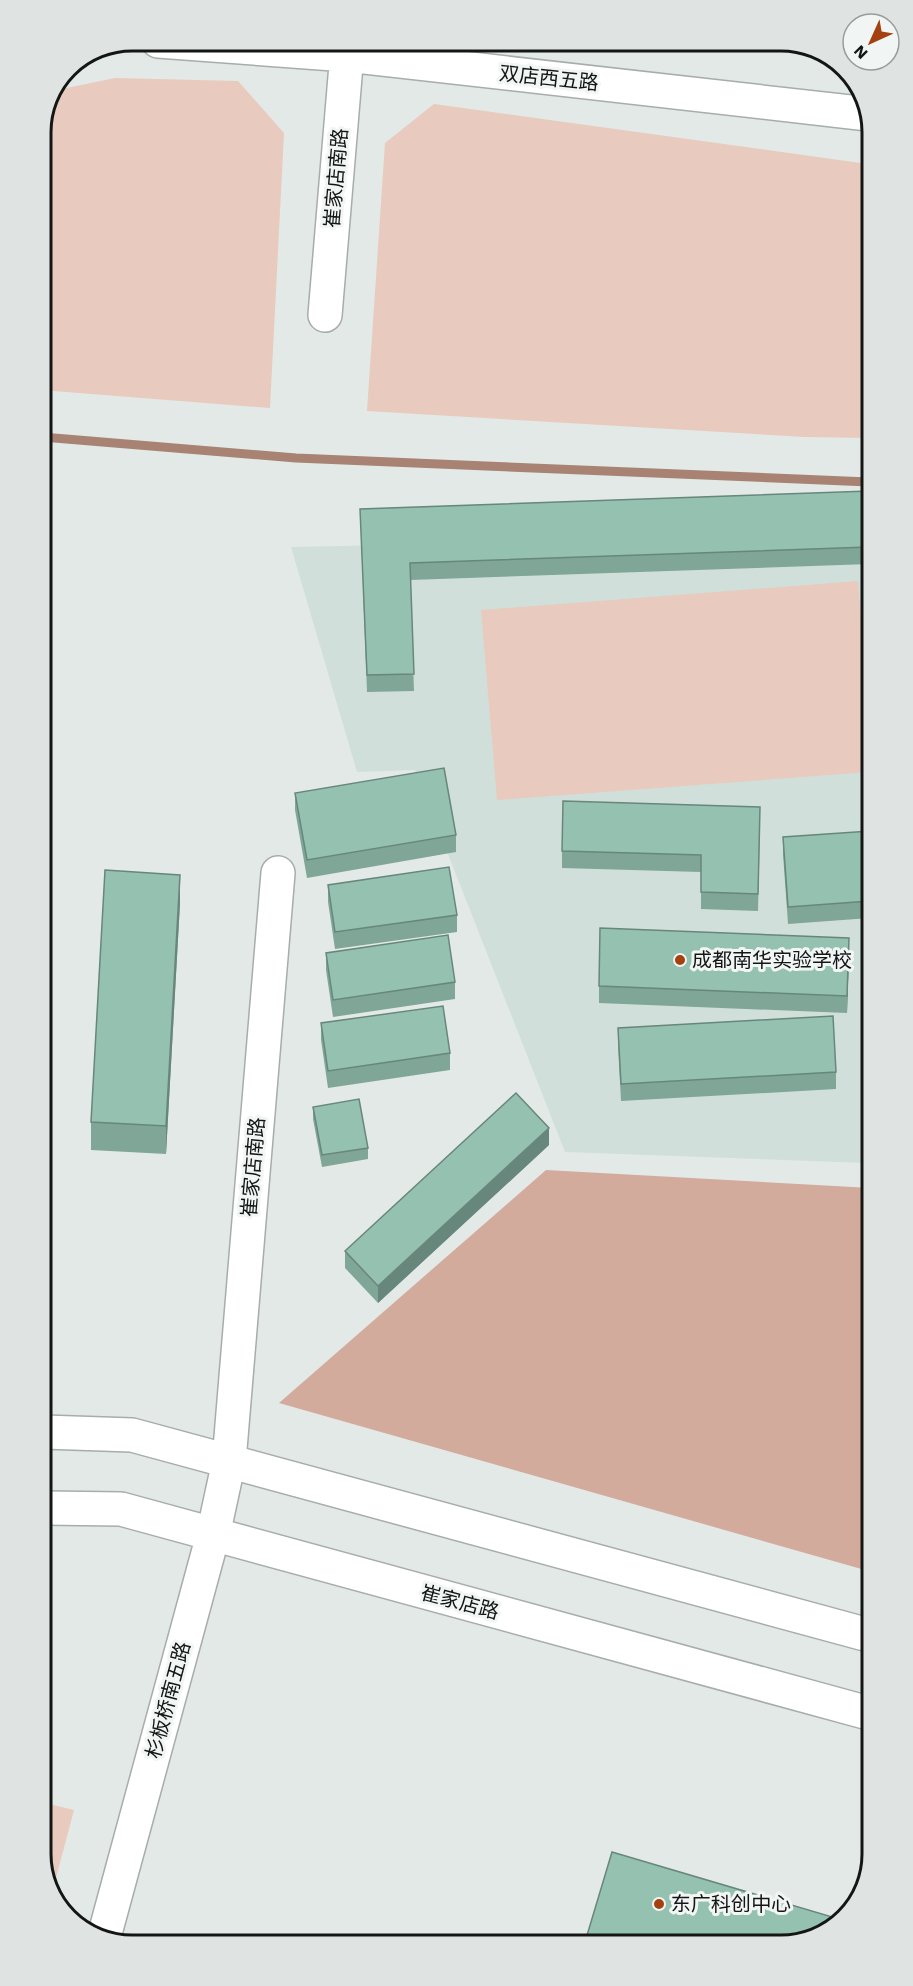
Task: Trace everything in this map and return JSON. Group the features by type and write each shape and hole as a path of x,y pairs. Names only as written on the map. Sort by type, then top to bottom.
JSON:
{"street":[{"name":"崔家店南路","path":"325,315 347,51"},
{"name":"双店西五路","path":"371,51 859,113"},
{"name":"崔家店南路","path":"229,1461 278,873"},
{"path":"51,1432 132,1435 862,1633"},
{"name":"杉板桥南五路","path":"106,1931 213,1535 229,1461"},
{"name":"崔家店路","path":"51,1508 121,1509 862,1711"}],"shaded area":[{"path":"115,78 238,81 284,133 270,408 51,391 51,127 59,96 64,89"},
{"path":"434,104 862,163 862,438 804,437 367,411 385,143"},
{"name":"成都南华实验学校","path":"862,535 862,1163 565,1152 415,770 357,772 291,547"},
{"path":"858,581 862,632 862,773 497,800 481,610"},
{"path":"546,1170 862,1188 862,1569 279,1403"},
{"path":"51,1804 74,1810 55,1881 51,1854"}],"building":[{"path":"862,491 862,547 410,563 414,674 367,675 360,509"},
{"path":"444,768 456,835 307,860 295,793"},
{"path":"563,801 760,807 758,894 701,892 701,855 562,851"},
{"path":"862,832 862,902 788,907 783,837"},
{"path":"449,867 457,915 335,932 328,885"},
{"path":"105,870 180,875 166,1126 91,1122"},
{"path":"600,928 849,938 847,996 599,986"},
{"path":"448,935 455,982 333,1000 326,953"},
{"path":"443,1006 450,1053 328,1071 321,1023"},
{"path":"833,1016 836,1072 621,1084 618,1028"},
{"path":"516,1093 549,1128 378,1286 345,1251"},
{"path":"359,1099 368,1148 322,1155 313,1107"},
{"path":"612,1852 831,1917 807,1931 781,1935 587,1935"}],"waterway":[{"path":"51,438 296,458 862,482"}],"place":[{"name":"成都南华实验学校","path":"680,960"},
{"name":"东广科创中心","path":"659,1904"}]}
